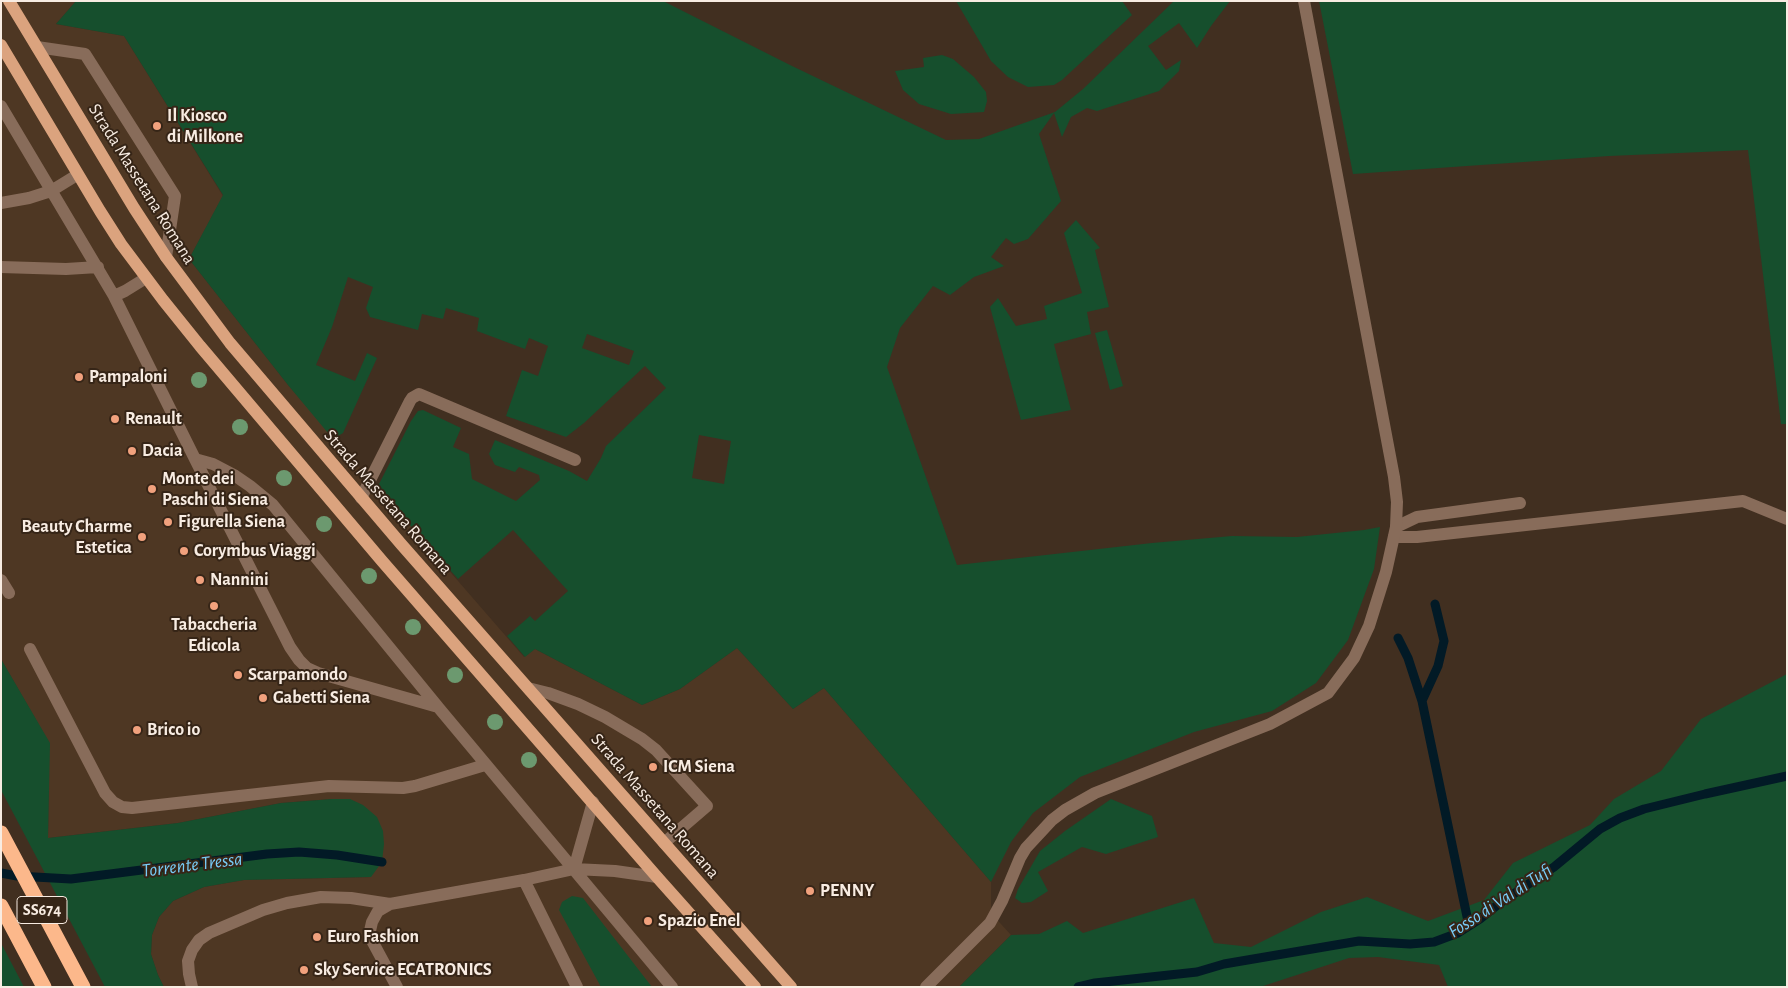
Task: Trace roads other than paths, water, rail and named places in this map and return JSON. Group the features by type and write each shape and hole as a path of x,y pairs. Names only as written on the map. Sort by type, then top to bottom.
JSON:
{"highway":[{"name":"SS674","path":"1,833 83,987"},
{"name":"SS674","path":"1,906 44,987"}],"main road":[{"name":"Strada Massetana Romana","path":"9,1 134,208 166,257 230,343 360,498 791,987"},
{"path":"1,45 77,175 121,244 200,346 382,561 755,987"}],"street":[{"path":"926,987 990,923 997,912 1026,848 1052,820 1065,810 1114,785 1270,724 1328,693 1354,658 1369,626 1386,572 1395,532 1397,502 1304,1"},
{"path":"37,47 85,54 175,196 166,257"},
{"path":"1,106 114,296 290,647 299,660 307,668 318,673 438,707"},
{"path":"1,203 29,198 51,190 77,175"},
{"path":"1,267 98,267"},
{"path":"114,296 146,278"},
{"path":"360,498 412,398 419,394 575,460"},
{"path":"195,459 213,464 234,475 272,505 485,765 672,987"},
{"path":"1395,532 1436,535 1742,500 1787,518"},
{"path":"1395,532 1417,518 1520,502"},
{"path":"1,580 9,593"},
{"path":"30,649 105,793 113,802 122,807 132,808 329,786 403,788 485,765"},
{"path":"528,688 578,704 605,717 642,739 656,750 707,806 664,843"},
{"path":"574,869 593,802"},
{"path":"192,987 188,961 192,950 199,940 209,933 263,910 295,901 321,898 351,898 390,904 574,869 615,871 657,877"},
{"path":"524,880 578,987"},
{"path":"390,904 378,911 370,931 374,946 397,987"}],"waterway":[{"path":"1422,701 1438,666 1444,641 1435,604"},
{"path":"1398,638 1408,658 1422,701 1469,926"},
{"name":"Fosso di Val di Tufi","path":"1078,987 1095,983 1197,972 1224,964 1359,941 1410,944 1434,942 1458,933 1480,919 1500,903 1554,867 1600,829 1620,818 1644,809 1787,776"},
{"name":"Torrente Tressa","path":"1,873 17,876 71,879 267,854 299,852 337,855 382,862"}],"place":[{"name":"Il Kiosco di Milkone","path":"157,126"},
{"name":"Pampaloni","path":"79,377"},
{"name":"Renault","path":"115,419"},
{"name":"Dacia","path":"132,451"},
{"name":"Monte dei Paschi di Siena","path":"152,489"},
{"name":"Figurella Siena","path":"168,522"},
{"name":"Beauty Charme Estetica","path":"142,537"},
{"name":"Corymbus Viaggi","path":"184,551"},
{"name":"Nannini","path":"200,580"},
{"name":"Tabaccheria Edicola","path":"214,606"},
{"name":"Scarpamondo","path":"238,675"},
{"name":"Gabetti Siena","path":"263,698"},
{"name":"Brico io","path":"137,730"},
{"name":"ICM Siena","path":"653,767"},
{"name":"PENNY","path":"810,891"},
{"name":"Spazio Enel","path":"648,921"},
{"name":"Euro Fashion","path":"317,937"},
{"name":"Sky Service ECATRONICS","path":"304,970"}]}
